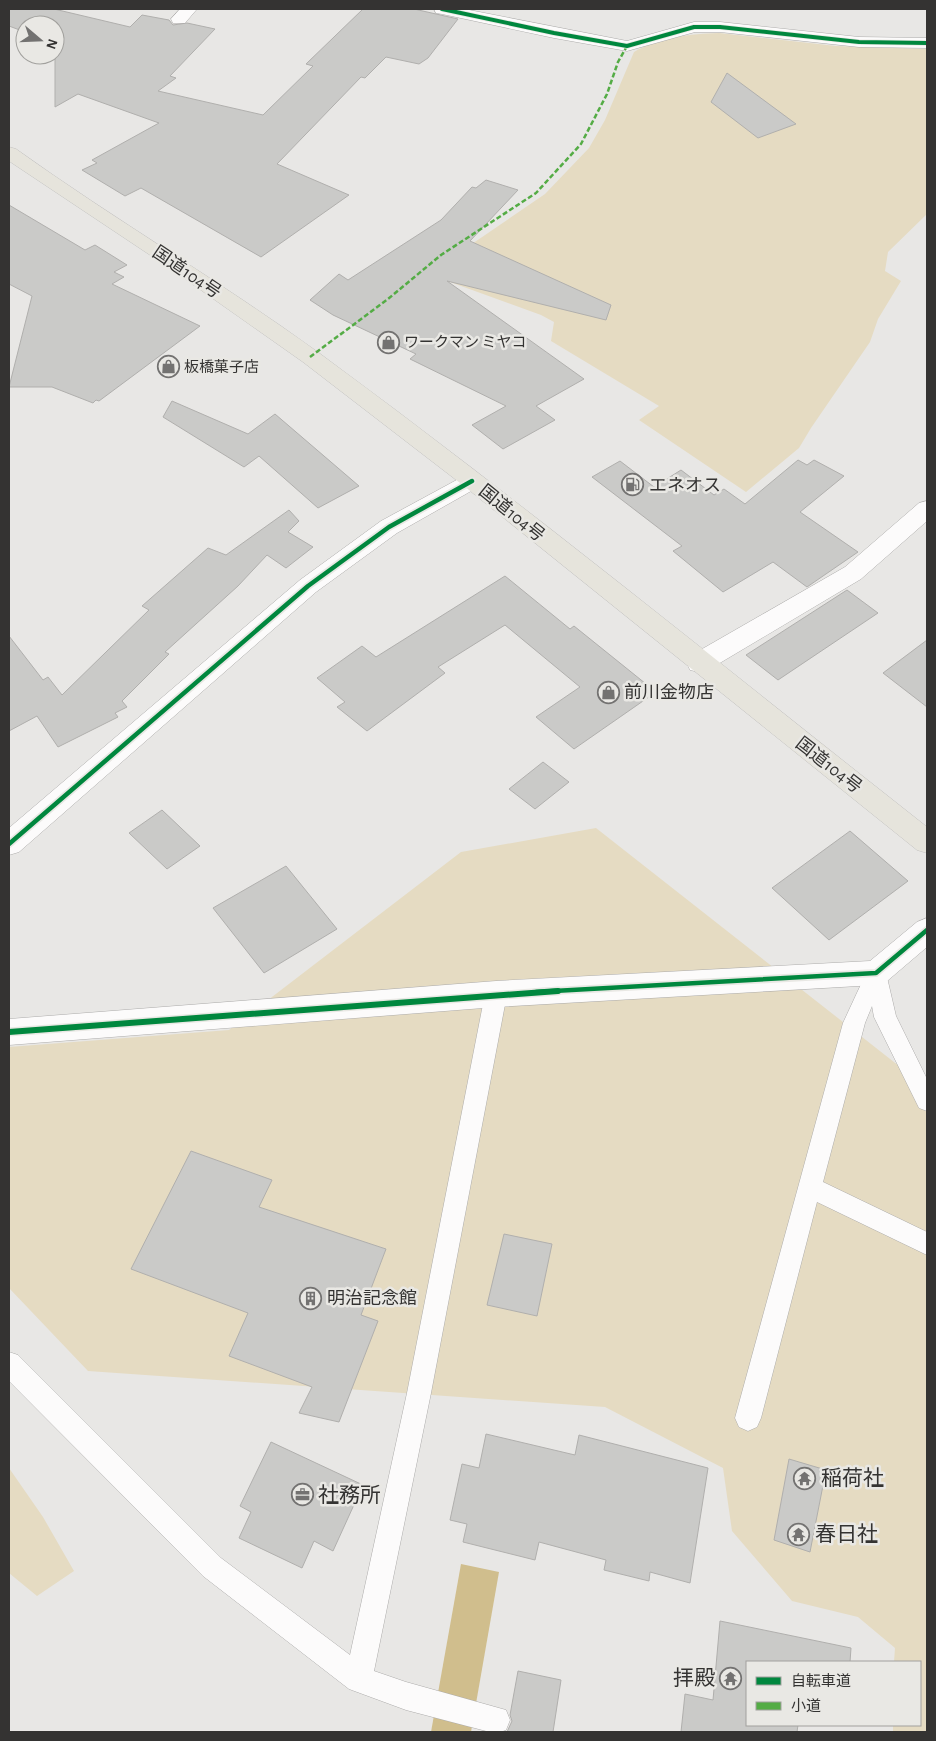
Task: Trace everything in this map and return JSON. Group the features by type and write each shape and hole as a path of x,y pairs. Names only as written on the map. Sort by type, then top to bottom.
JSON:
{"highway":[{"name":"国道104号","path":"9,153 178,265 310,357 472,481 927,842"}],"street":[{"path":"442,9 627,46 694,27 720,27 859,42 927,43"},
{"path":"9,844 308,586 389,527 472,481"},
{"path":"700,662 853,573 927,509"},
{"path":"9,1032 496,994 876,973 927,930"}],"lane":[{"path":"876,973 885,1017 927,1101"},
{"path":"748,1418 854,1024 876,973"},
{"path":"359,1679 419,1393 496,994"},
{"path":"810,1187 927,1244"},
{"path":"9,1364 212,1567 359,1679 406,1696 496,1720"}],"shaded area":[{"path":"719,33 836,46 927,49 927,214 888,252 885,271 901,281 878,319 870,342 799,448 746,492 639,420 659,406 551,341 554,322 541,315 428,274 545,194 589,148 605,120 634,52 654,43 686,35"},
{"path":"596,828 927,1088 927,1732 893,1732 893,1726 921,1726 921,1661 894,1661 895,1648 858,1617 792,1601 732,1531 723,1468 605,1407 88,1371 9,1288 9,1047 229,1030 461,852"},
{"path":"9,1468 43,1517 74,1571 37,1596 9,1573"},
{"path":"461,1564 499,1572 471,1732 431,1732"}],"building":[{"path":"9,9 54,9 130,27 142,15 169,20 173,25 187,23 215,29 170,76 176,78 158,91 263,115 313,66 306,64 363,9 414,9 458,19 428,58 419,64 386,57 365,78 361,77 277,164 349,195 261,257 141,188 125,196 82,170 97,163 92,160 159,123 78,94 55,107 55,65 65,65 65,15 15,15 15,28 9,26"},
{"path":"727,73 796,124 758,138 711,102"},
{"path":"486,180 518,190 470,241 611,305 606,320 447,281 584,379 536,406 555,420 503,449 472,425 506,406 410,359 416,354 333,315 310,300 339,274 348,280 441,220 472,187 476,188"},
{"path":"9,205 85,250 95,245 127,265 114,272 124,277 112,284 200,326 99,401 96,400 93,403 52,387 9,387 32,296 9,284"},
{"path":"172,401 248,434 275,414 359,486 318,508 259,456 244,467 163,417"},
{"path":"798,460 807,465 814,460 844,476 800,512 858,552 807,587 773,562 723,592 673,551 682,546 592,477 620,461 654,487 681,470 714,495 724,489 745,504"},
{"path":"289,510 299,521 288,532 313,547 286,568 267,555 238,586 165,652 169,654 122,701 127,707 115,713 118,717 58,747 37,716 9,731 9,636 43,680 48,677 62,695 149,610 142,606 208,548 226,555"},
{"path":"505,576 570,629 574,626 656,692 574,749 536,717 580,687 505,625 438,667 445,673 367,731 337,707 345,702 317,678 362,646 376,657"},
{"path":"847,590 878,613 778,680 746,655"},
{"path":"927,640 927,707 883,673"},
{"path":"543,762 569,782 535,809 509,789"},
{"path":"162,810 200,846 167,869 129,833"},
{"path":"850,831 908,881 829,940 772,888"},
{"path":"286,866 337,929 264,973 213,908"},
{"path":"191,1151 272,1180 259,1207 386,1249 361,1315 378,1321 339,1422 299,1413 312,1387 229,1356 248,1313 131,1269"},
{"path":"504,1234 552,1244 537,1316 487,1305"},
{"path":"486,1434 575,1455 579,1435 708,1468 690,1583 650,1572 649,1581 604,1570 606,1560 539,1542 535,1560 463,1542 467,1524 450,1520 462,1464 479,1468"},
{"name":"社務所","path":"271,1442 363,1485 333,1551 314,1541 302,1568 239,1538 251,1512 240,1506"},
{"path":"789,1459 826,1470 810,1552 774,1540"},
{"name":"拝殿","path":"720,1621 851,1648 850,1661 746,1661 746,1726 798,1726 797,1732 681,1732 685,1694 713,1700"},
{"path":"518,1671 561,1680 553,1732 507,1732 512,1721 510,1715"}],"marked path":[{"path":"310,357 388,299 441,255 536,193 581,144 607,94 618,62 627,46"}],"cycle path":[{"path":"442,9 554,33 627,46 694,27 720,27 859,42 927,43"},
{"path":"9,844 308,586 389,527 472,481"},
{"path":"9,1032 496,994 876,973 927,930"}],"place":[{"name":"ワークマン ミヤコ","path":"388,342"},
{"name":"板橋菓子店","path":"168,367"},
{"name":"エネオス","path":"633,485"},
{"name":"前川金物店","path":"608,692"},
{"name":"明治記念館","path":"311,1298"},
{"name":"稲荷社","path":"805,1478"},
{"name":"社務所","path":"302,1495"},
{"name":"春日社","path":"799,1534"},
{"name":"拝殿","path":"731,1678"}]}
